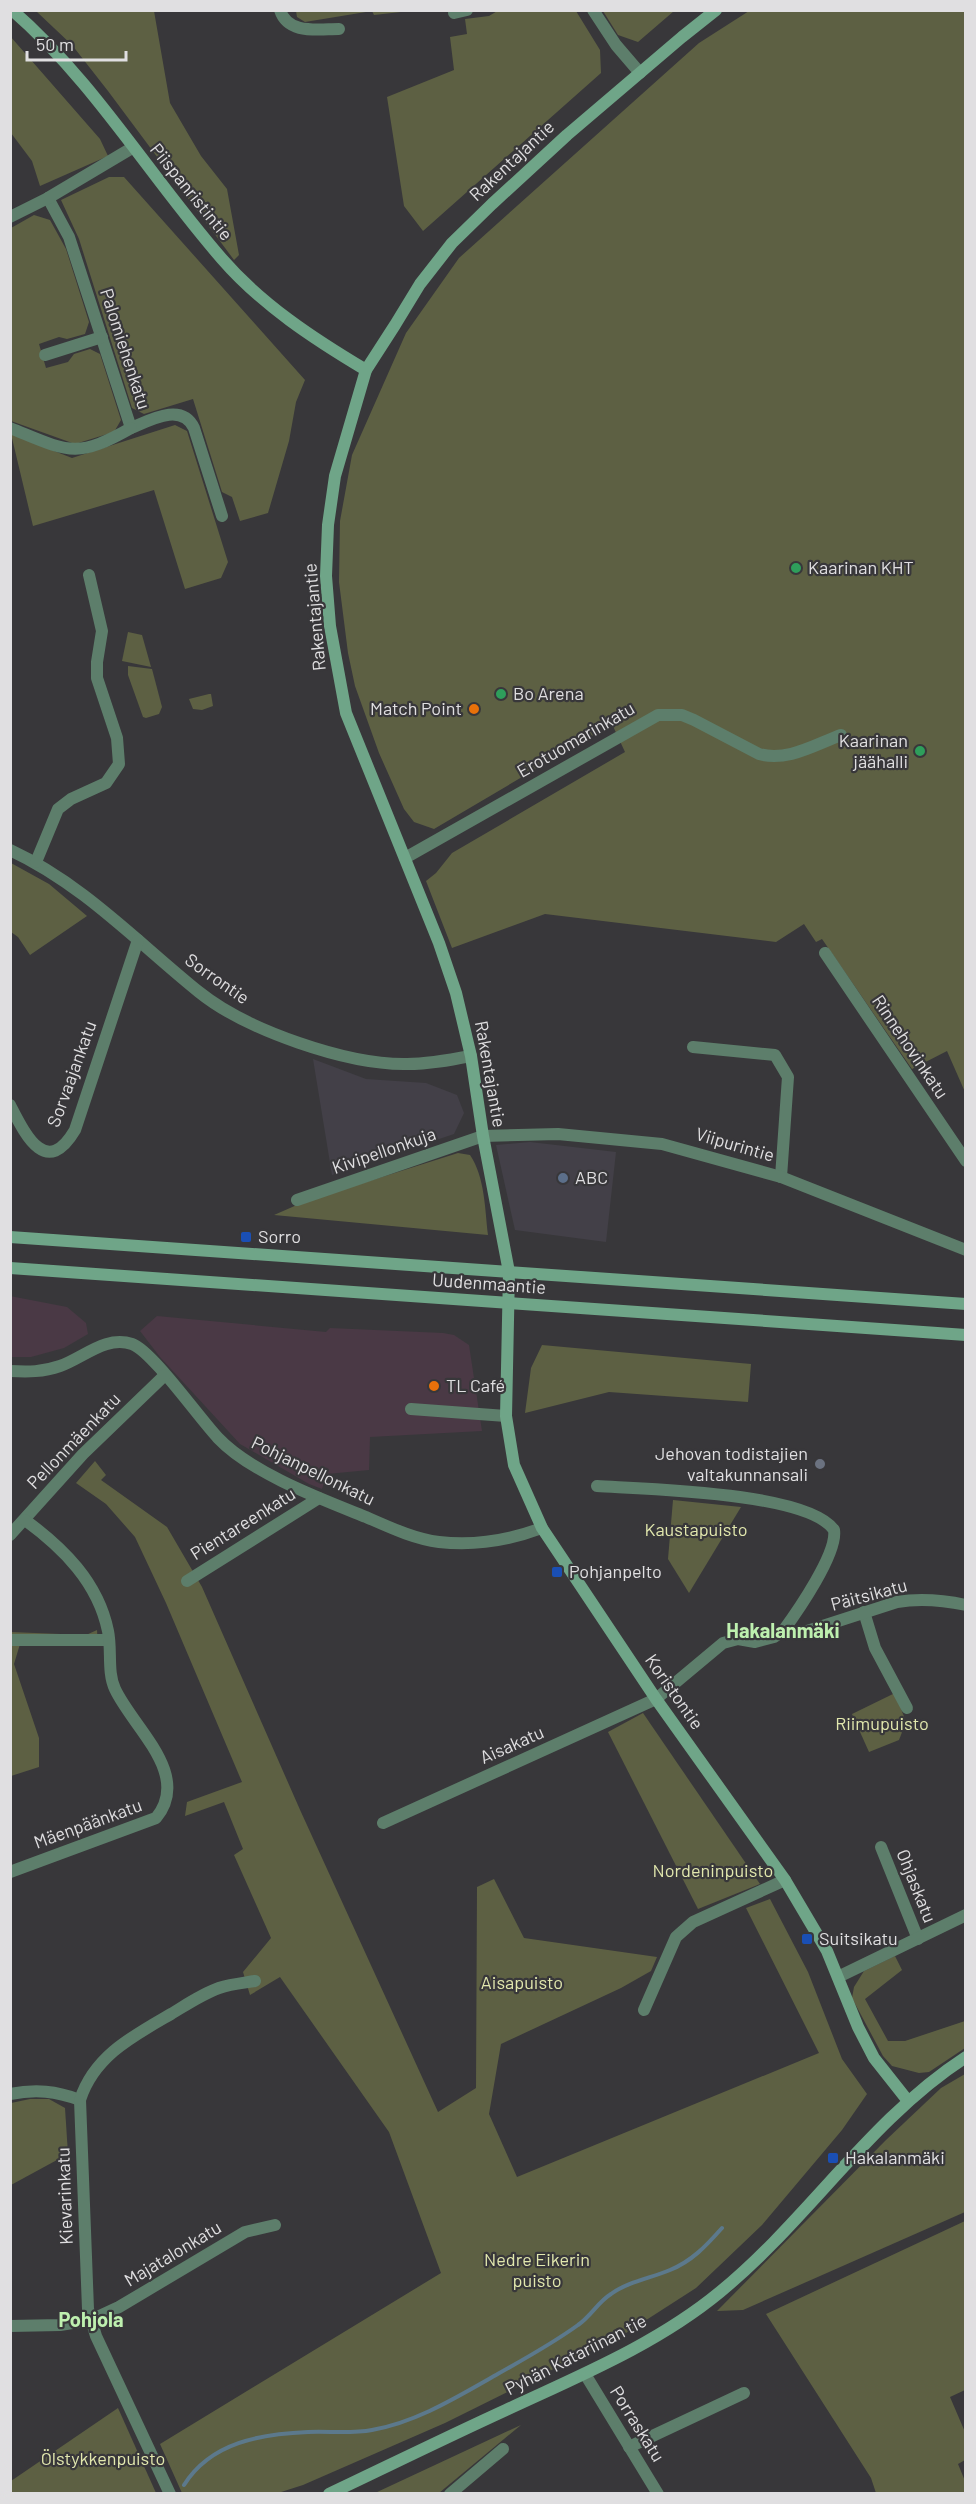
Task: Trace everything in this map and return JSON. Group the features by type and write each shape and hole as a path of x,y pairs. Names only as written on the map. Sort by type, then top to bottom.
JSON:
{"street":[{"name":"Piispanristintie","path":"12,10 55,53 210,245 238,276 299,328 366,370"},
{"path":"280,10 283,18 294,28 339,29"},
{"path":"593,10 616,45 640,73"},
{"name":"Rakentajantie","path":"509,1272 483,1136 471,1056 453,983 346,713 330,626 326,576 328,525 335,476 366,370 420,284 452,243 567,135 716,10"},
{"path":"10,217 48,198 132,148"},
{"name":"Palomiehenkatu","path":"48,198 69,237 131,428 159,417 175,414 188,418 194,428 222,516"},
{"path":"45,355 102,337"},
{"path":"10,428 71,450 110,440 131,428"},
{"path":"36,862 58,809 71,799 106,783 119,764 117,738 96,666 102,632 89,575"},
{"name":"Erotuomarinkatu","path":"405,858 658,715 682,716 759,754 770,757 782,757 840,735"},
{"name":"Sorrontie","path":"10,850 36,862 99,906 211,1001 235,1016 278,1035 369,1062 408,1064 471,1056"},
{"name":"Sorvaajankatu","path":"10,1105 24,1133 39,1149 49,1151 69,1140 75,1130 138,940"},
{"name":"Rinnehovinkatu","path":"825,953 966,1161"},
{"path":"693,1047 775,1055 789,1077 782,1177"},
{"name":"Viipurintie","path":"483,1136 558,1134 662,1144 782,1177 965,1250"},
{"name":"Kivipellonkuja","path":"297,1200 483,1136"},
{"name":"Uudenmaantie","path":"10,1237 966,1304"},
{"name":"Uudenmaantie","path":"10,1268 966,1335"},
{"name":"Koristontie","path":"509,1272 506,1416 514,1465 542,1528 656,1699 785,1880 827,1951 858,2027 874,2058 908,2101"},
{"name":"Pohjanpellonkatu","path":"10,1371 44,1371 73,1361 100,1346 123,1342 142,1349 232,1451 319,1498 404,1533 437,1542 458,1543 508,1539 542,1528"},
{"name":"Pellonmäenkatu","path":"10,1535 83,1454 165,1375"},
{"path":"411,1409 506,1416"},
{"path":"597,1486 748,1498 796,1509 830,1524 835,1537 832,1552 783,1631"},
{"name":"Pientareenkatu","path":"187,1581 319,1498"},
{"name":"Mäenpäänkatu","path":"10,1872 156,1818 167,1798 164,1770 158,1755 114,1687 109,1640 100,1607 73,1561 47,1536 25,1520"},
{"name":"Päitsikatu","path":"656,1699 723,1643 738,1639 755,1642 774,1637 783,1631 801,1633 864,1612 913,1600 941,1600 966,1605"},
{"path":"864,1612 875,1648 907,1708"},
{"path":"10,1640 109,1640"},
{"name":"Aisakatu","path":"383,1823 656,1699"},
{"name":"Ohjaskatu","path":"881,1847 918,1939"},
{"path":"644,2010 676,1937 683,1929 693,1922 785,1880"},
{"path":"838,1977 966,1916"},
{"name":"Kievarinkatu","path":"170,2493 91,2320 86,2291 80,2100 85,2086 99,2065 116,2048 207,1993 255,1981"},
{"name":"Pyhän Katariinan tie","path":"329,2493 585,2374 666,2329 719,2293 753,2262 864,2144 908,2101 944,2071 966,2057"},
{"path":"10,2094 49,2091 80,2100"},
{"name":"Majatalonkatu","path":"10,2326 72,2324 91,2320 119,2307 245,2232 274,2225"},
{"name":"Porraskatu","path":"585,2374 658,2493"},
{"path":"629,2447 744,2393"},
{"path":"450,2493 503,2449"}],"shaded area":[{"path":"313,1059 366,1079 426,1083 457,1095 464,1113 454,1134 332,1175"},
{"path":"530,1142 616,1152 606,1242 515,1230 496,1145"},
{"path":"10,1296 67,1307 86,1323 88,1334 64,1348 31,1357 11,1357"},
{"path":"157,1316 326,1332 330,1328 454,1335 469,1345 482,1431 370,1437 369,1470 327,1474 322,1489 309,1484 240,1444 160,1357 140,1331"}],"green space":[{"path":"296,10 410,11 374,15 372,11 305,22 297,17"},
{"path":"499,10 576,11 600,50 601,73 423,231 404,206 387,97 454,70 450,37 467,34 465,19 489,16"},
{"path":"36,11 154,11 170,103 201,156 227,189 239,255 234,260 72,45"},
{"path":"603,11 674,11 638,42 618,35"},
{"path":"749,11 965,11 965,1092 947,1051 912,1069 822,939 816,942 804,924 776,942 545,914 452,948 426,881 436,873 452,853 625,752 612,724 434,829 414,822 404,809 379,753 355,686 348,653 339,582 340,521 352,455 406,333 459,258 699,43"},
{"path":"10,36 100,139 108,156 40,186 32,161 11,133"},
{"path":"109,177 124,177 305,380 296,402 289,441 268,513 240,521 232,497 222,492 193,399 144,414 132,408 79,239 61,200"},
{"path":"34,215 50,220 66,249 89,322 85,334 67,339 59,337 39,344 46,368 68,362 74,354 90,349 100,354 121,420 114,432 75,444 11,421 11,228"},
{"path":"175,425 187,431 228,562 221,578 185,589 154,490 33,526 11,434 72,458"},
{"path":"128,632 142,635 151,667 122,661"},
{"path":"128,666 152,669 162,707 159,714 143,717 128,675"},
{"path":"211,694 213,706 202,710 193,709 189,699"},
{"path":"11,863 49,884 87,916 30,955 18,937 11,932"},
{"path":"458,1153 470,1155 479,1173 484,1194 488,1235 274,1215 306,1201"},
{"path":"542,1345 751,1364 748,1402 609,1392 525,1413 531,1368"},
{"name":"Nedre Eikerin puisto","path":"95,1461 106,1475 101,1480 167,1527 202,1587 301,1812 438,2112 476,2088 477,1887 494,1879 524,1938 657,1957 651,1971 621,1988 501,2044 489,2114 517,2177 819,2053 746,1908 770,1899 808,1972 842,2059 867,2094 842,2130 762,2225 696,2288 626,2333 445,2423 303,2485 278,2493 182,2493 160,2444 441,2273 389,2132 280,1977 250,1995 243,1972 271,1938 234,1855 243,1849 224,1802 185,1816 187,1802 242,1782 166,1603 135,1537 106,1504 76,1483"},
{"name":"Kaustapuisto","path":"673,1500 741,1507 689,1593 668,1559"},
{"path":"97,1630 98,1646 20,1644 14,1664 39,1738 39,1767 11,1776 10,1632 86,1635"},
{"name":"Riimupuisto","path":"895,1693 906,1722 899,1740 869,1752 852,1714"},
{"name":"Nordeninpuisto","path":"643,1713 760,1884 698,1909 608,1732"},
{"path":"895,1956 902,1970 865,1999 888,2041 905,2041 965,2021 965,2048 929,2072 919,2073 892,2066 883,2056 852,1998 854,1987 864,1971"},
{"path":"965,2074 965,2212 743,2310 717,2311 886,2140 941,2088"},
{"path":"30,2099 49,2099 65,2108 68,2154 11,2185 11,2103"},
{"path":"965,2221 965,2390 950,2397 965,2432 965,2460 958,2464 965,2481 965,2493 876,2493 871,2478 766,2314"},
{"name":"Ölstykkenpuisto","path":"118,2408 156,2493 11,2493 11,2481"},
{"path":"521,2425 439,2493 375,2493"}],"waterway":[{"path":"184,2485 195,2470 208,2459 238,2443 290,2433 372,2430 405,2421 436,2408 558,2339 583,2321 606,2297 617,2290 670,2270 692,2258 722,2228"}],"place":[{"name":"Kaarinan KHT","path":"796,568"},
{"name":"Bo Arena","path":"501,694"},
{"name":"Match Point","path":"474,709"},
{"name":"Kaarinan jäähalli","path":"920,751"},
{"name":"ABC","path":"563,1178"},
{"name":"Sorro","path":"246,1237"},
{"name":"TL Café","path":"434,1386"},
{"name":"Jehovan todistajien valtakunnansali","path":"820,1464"},
{"name":"Pohjanpelto","path":"557,1572"},
{"name":"Suitsikatu","path":"807,1939"},
{"name":"Hakalanmäki","path":"833,2158"}],"district":[{"name":"Hakalanmäki","path":"783,1631"},
{"name":"Pohjola","path":"91,2320"}],"park label":[{"name":"Aisapuisto","path":"522,1983"}]}
